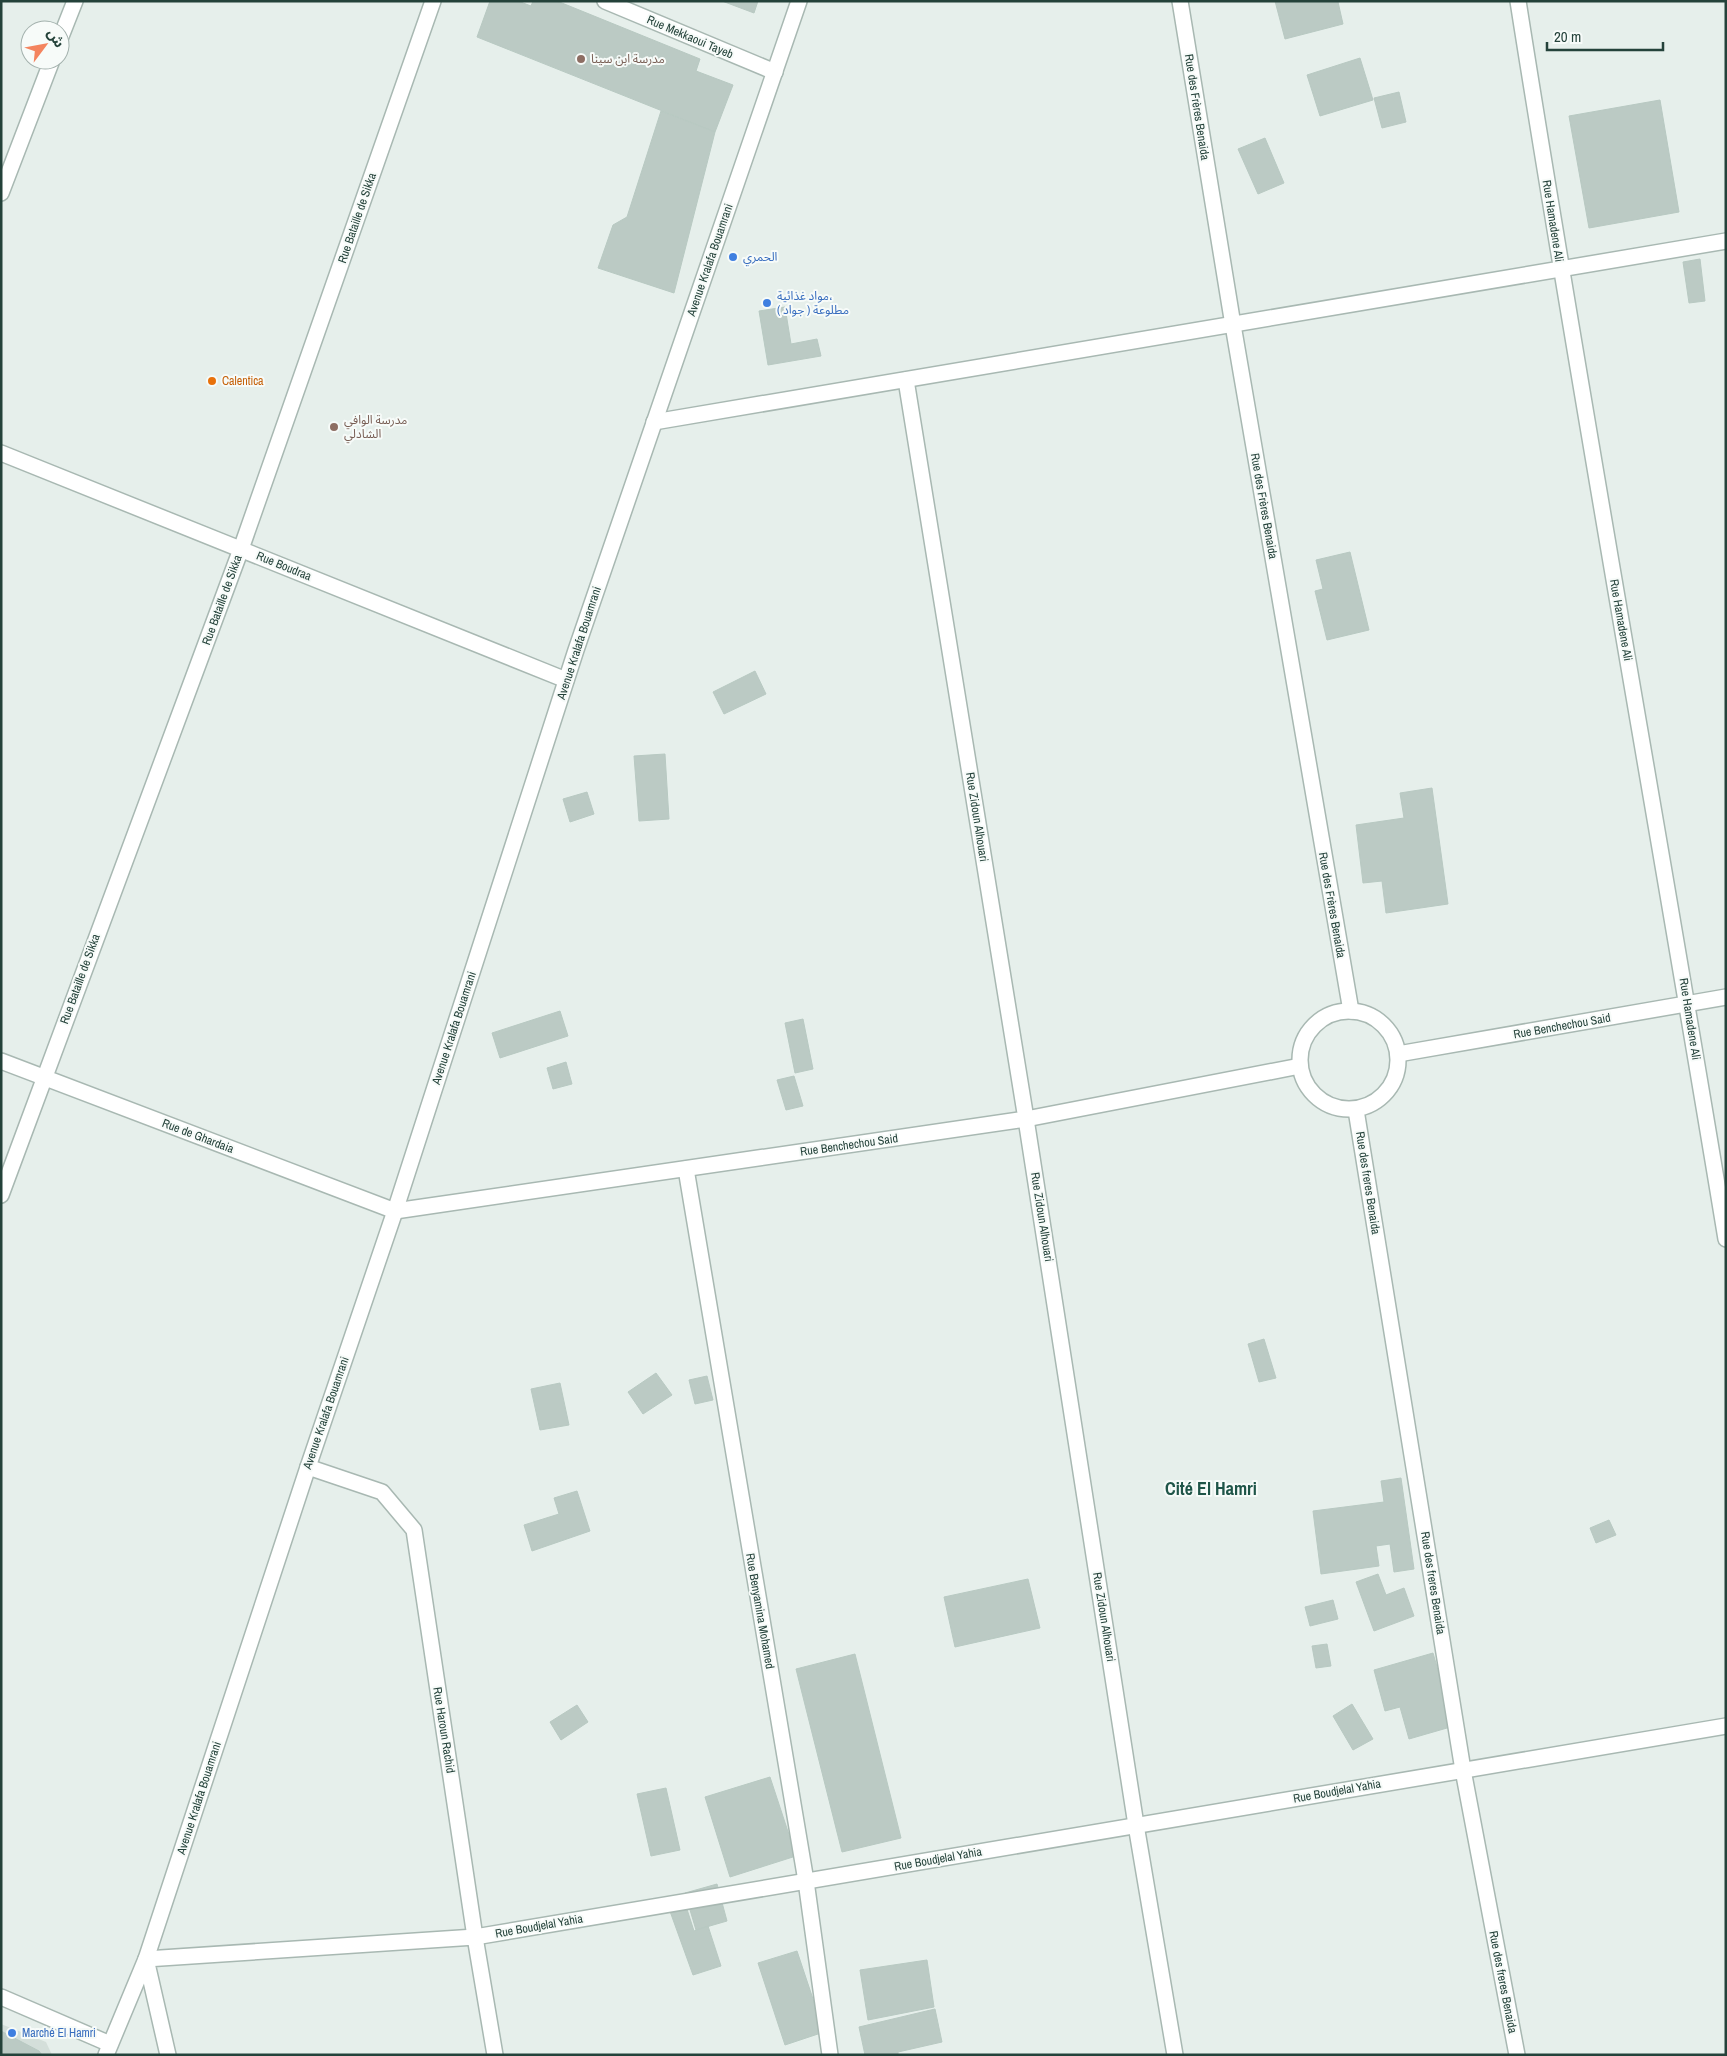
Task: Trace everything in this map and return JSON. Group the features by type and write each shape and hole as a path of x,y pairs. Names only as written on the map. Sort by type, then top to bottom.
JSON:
{"street":[{"path":"68,20 75,1"},
{"name":"Rue Bataille de Sikka","path":"1,1195 241,549 433,1"},
{"name":"Rue Mekkaoui Tayeb","path":"605,1 775,72"},
{"name":"Avenue Kralafa Bouamrani","path":"108,2049 146,1959 308,1467 395,1211 566,680 799,1"},
{"name":"Rue des Frères Benaida","path":"1180,1 1233,325 1351,1011"},
{"name":"Rue Hamadene Ali","path":"1518,1 1560,269 1688,1004 1726,1239"},
{"path":"1,193 48,70"},
{"path":"654,422 1726,241"},
{"name":"Rue Zidoun Alhouari","path":"906,380 1026,1119 1136,1826 1175,2055"},
{"name":"Rue Boudraa","path":"1,453 566,680"},
{"name":"Rue Benchechou Said","path":"1398,1054 1726,997"},
{"path":"1351,1011 1372,1016 1387,1028 1393,1038 1398,1054 1398,1068 1393,1084 1375,1102 1356,1110 1332,1107 1318,1099 1307,1086 1300,1066 1302,1045 1310,1030 1328,1016 1351,1011"},
{"name":"Rue de Ghardaia","path":"1,1061 395,1211"},
{"name":"Rue Benchechou Said","path":"395,1211 1026,1119 1300,1066"},
{"name":"Rue des freres Benaida","path":"1356,1110 1463,1770 1517,2055"},
{"name":"Rue Benyamina Mohamed","path":"686,1169 806,1881 830,2055"},
{"name":"Rue Haroun Rachid","path":"308,1467 382,1492 414,1530 475,1937 495,2055"},
{"name":"Rue Boudjelal Yahia","path":"146,1959 475,1937 1726,1726"},
{"path":"146,1959 168,2055"},
{"path":"1,1997 108,2049"}],"shaded area":[{"name":"Marché El Hamri","path":"1,2024 46,2042 52,2055 1,2055"}],"building":[{"path":"490,1 518,1 531,6 533,1 557,1 700,59 696,71 733,85 715,132 477,37"},
{"path":"722,1 758,1 754,13"},
{"path":"1275,1 1342,1 1338,2 1343,24 1285,39"},
{"path":"1360,58 1373,100 1320,116 1307,75"},
{"path":"1399,92 1406,122 1382,128 1374,98"},
{"path":"1660,100 1679,212 1589,228 1569,116"},
{"path":"661,111 715,132 674,293 598,268 613,225 627,217"},
{"path":"1265,138 1284,183 1258,194 1238,149"},
{"path":"1700,259 1705,301 1689,303 1683,262"},
{"path":"785,307 791,344 817,339 821,356 768,365 759,311"},
{"path":"1350,552 1369,630 1327,640 1315,591 1323,589 1316,560"},
{"path":"755,671 766,694 724,714 713,692"},
{"path":"665,754 669,819 639,821 634,756"},
{"path":"1432,788 1448,904 1386,913 1382,881 1363,883 1356,825 1404,818 1400,793"},
{"path":"587,792 594,814 570,822 563,799"},
{"path":"560,1011 568,1036 500,1058 492,1033"},
{"path":"803,1019 813,1069 795,1073 785,1023"},
{"path":"566,1062 572,1084 553,1089 547,1068"},
{"path":"794,1076 803,1106 786,1110 777,1080"},
{"path":"1264,1339 1276,1378 1259,1382 1248,1344"},
{"path":"656,1373 672,1395 643,1414 628,1392"},
{"path":"707,1376 713,1400 695,1404 689,1380"},
{"path":"560,1383 569,1425 540,1430 531,1389"},
{"path":"1401,1478 1414,1569 1394,1572 1390,1544 1376,1546 1379,1566 1321,1574 1313,1511 1384,1502 1381,1481"},
{"path":"577,1491 590,1531 532,1551 524,1525 559,1514 554,1498"},
{"path":"1609,1520 1616,1535 1596,1543 1590,1528"},
{"path":"1378,1574 1386,1595 1404,1588 1414,1616 1374,1631 1356,1582"},
{"path":"1028,1579 1040,1628 955,1647 944,1597"},
{"path":"1333,1600 1338,1619 1310,1626 1305,1607"},
{"path":"1327,1644 1331,1666 1316,1668 1312,1646"},
{"path":"1433,1653 1454,1726 1409,1739 1400,1707 1385,1711 1374,1670"},
{"path":"855,1654 901,1838 842,1852 796,1669"},
{"path":"1352,1704 1373,1739 1353,1750 1333,1716"},
{"path":"577,1705 588,1722 561,1740 550,1722"},
{"path":"770,1777 796,1856 730,1877 705,1797"},
{"path":"666,1788 680,1850 651,1856 637,1794"},
{"path":"717,1884 727,1921 696,1930 685,1893"},
{"path":"683,1897 694,1931 708,1926 721,1966 693,1975 667,1903"},
{"path":"797,1951 824,2032 785,2045 758,1963"},
{"path":"927,1960 934,2007 868,2020 860,1970"},
{"path":"935,2009 942,2042 898,2052 898,2055 865,2055 859,2027"},
{"path":"1,2031 39,2051 42,2055 1,2055"}],"place":[{"name":"مدرسة ابن سينا","path":"581,59"},
{"name":"الحمري","path":"733,257"},
{"name":"مواد غذائية، مطلوعة ( جواد )","path":"767,303"},
{"name":"Calentica","path":"212,381"},
{"name":"مدرسة الوافي الشادلي","path":"334,427"},
{"name":"Marché El Hamri","path":"12,2033"}],"district":[{"name":"Cité El Hamri","path":"1211,1488"}]}
